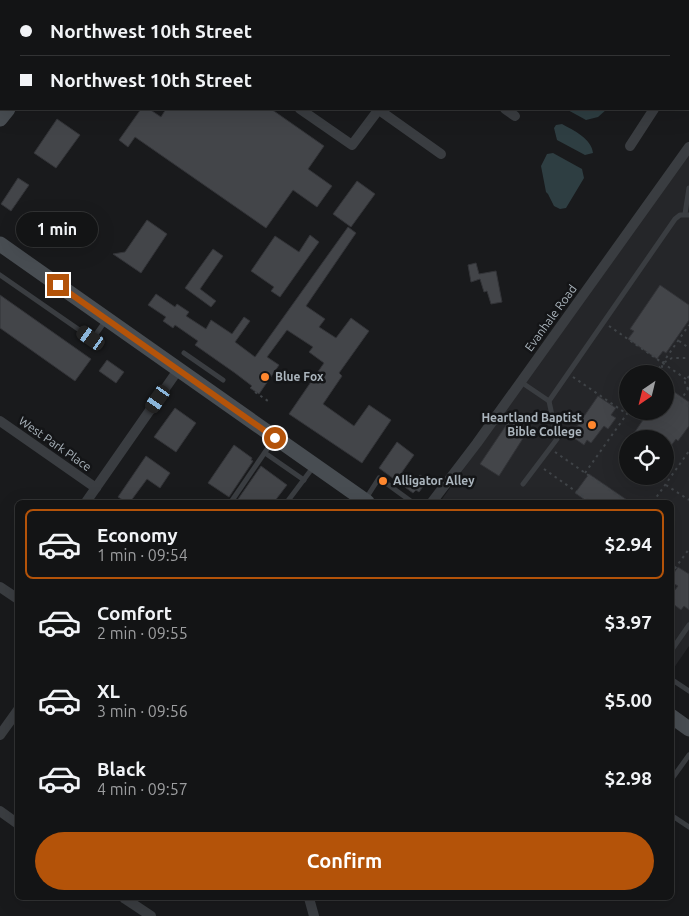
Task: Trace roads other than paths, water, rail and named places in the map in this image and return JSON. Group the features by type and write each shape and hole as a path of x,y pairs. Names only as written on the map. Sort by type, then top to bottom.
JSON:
{"main road":[{"path":"0,244 362,500"},
{"path":"674,718 689,729"}],"street":[{"path":"301,110 352,145 378,110"},
{"path":"380,110 441,154"},
{"path":"506,110 515,116"},
{"path":"630,146 653,110"},
{"name":"Evanhale Road","path":"433,500 521,382 689,147"},
{"path":"87,500 178,370"},
{"name":"West Park Place","path":"0,421 96,488"},
{"path":"0,587 15,597"},
{"path":"0,736 15,714"},
{"path":"0,812 15,822"},
{"path":"127,900 151,916"},
{"path":"310,900 314,916"}],"lane":[{"path":"549,401 675,219 680,214 687,215 689,188"},
{"path":"0,275 91,338 94,337 106,320"},
{"path":"184,353 223,380"},
{"path":"521,382 549,401 557,439 523,484"},
{"path":"232,500 275,438"},
{"path":"265,453 304,480"},
{"path":"289,500 314,466"},
{"path":"366,500 378,478 409,500"},
{"path":"674,647 689,625"},
{"path":"674,681 689,691"},
{"path":"674,776 689,755"},
{"path":"674,817 689,827"}],"place":[{"name":"Blue Fox","path":"265,377"},
{"name":"Heartland Baptist Bible College","path":"592,425"},
{"name":"Alligator Alley","path":"383,481"}]}
